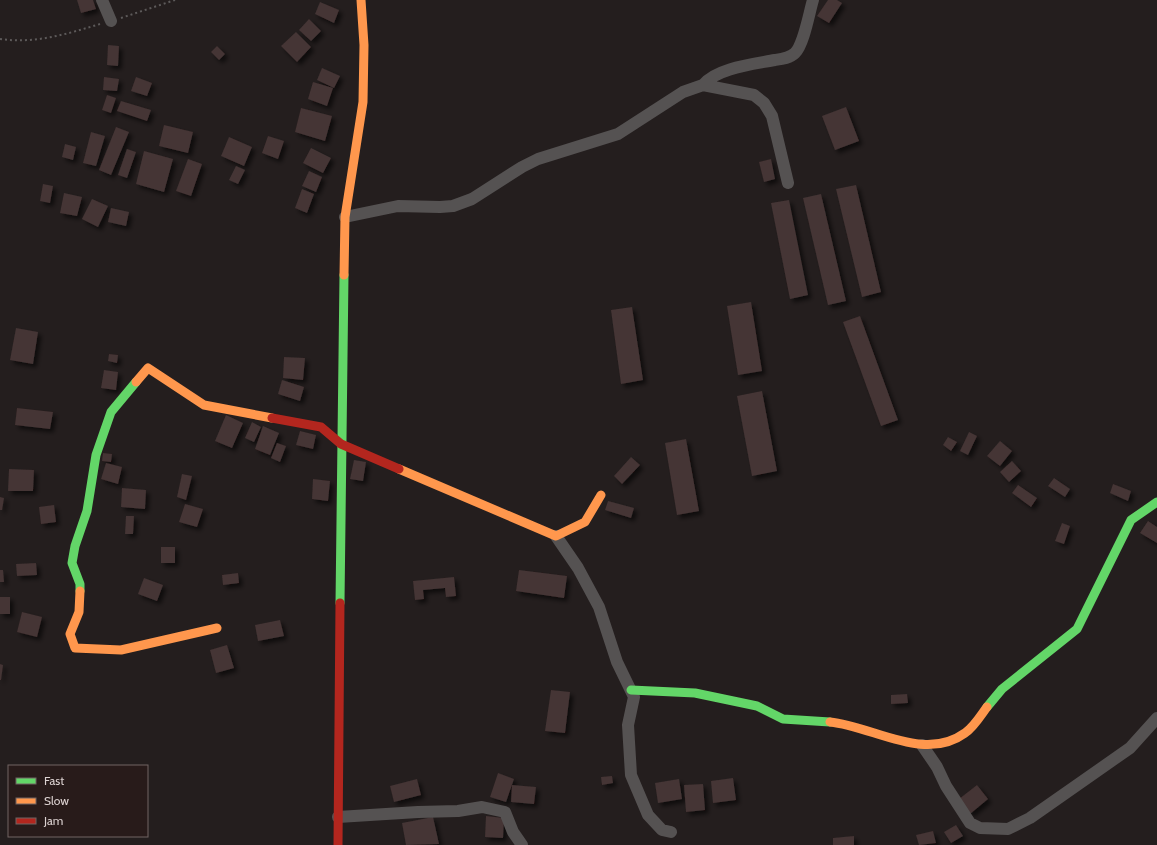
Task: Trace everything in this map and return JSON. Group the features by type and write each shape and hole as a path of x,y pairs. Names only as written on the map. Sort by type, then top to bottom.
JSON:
{"street":[{"path":"102,0 111,21"},
{"path":"338,845 341,444 345,217 363,102 364,46 361,0"},
{"path":"345,217 398,206 453,206 472,199 522,167 538,159 618,134 683,92 703,85 709,78 739,67 785,58 794,54 800,44 813,0"},
{"path":"703,85 754,95 764,103 772,116 788,183"},
{"path":"218,628 121,650 75,648 70,634 79,612 80,584 72,563 75,546 86,511 96,455 111,412 148,368 204,405 321,427 341,444 556,536 578,568 599,607 617,662 634,696 628,725 631,775 648,815 662,830 671,832"},
{"path":"556,536 585,522 601,495"},
{"path":"631,690 666,693 695,693 756,706 783,719 837,723 876,735 922,746 953,741 967,732 1002,689 1077,629 1130,520 1157,502"},
{"path":"922,746 937,767 946,786 970,823 980,828 1008,829 1030,818 1118,757 1130,748 1157,718"},
{"path":"338,817 458,811 482,807 505,812 513,832 522,845"}],"path":[{"path":"0,39 16,41 60,36 175,0"}],"building":[{"path":"77,0 93,0 96,9 81,13"},
{"path":"828,0 837,0 842,3 829,23 817,16"},
{"path":"320,2 339,10 334,23 315,14"},
{"path":"309,19 321,31 311,41 299,30"},
{"path":"296,32 311,47 297,62 281,46"},
{"path":"108,45 119,46 118,66 107,65"},
{"path":"217,46 225,54 219,60 211,52"},
{"path":"322,68 340,76 334,88 317,80"},
{"path":"104,77 119,79 117,91 103,90"},
{"path":"136,77 152,83 147,96 131,91"},
{"path":"313,82 333,88 327,106 308,99"},
{"path":"107,95 116,98 111,113 102,110"},
{"path":"121,101 151,110 147,121 117,111"},
{"path":"846,107 859,141 835,150 822,116"},
{"path":"301,108 332,116 325,141 295,132"},
{"path":"164,125 193,132 188,153 159,146"},
{"path":"116,127 129,132 111,175 99,170"},
{"path":"91,132 105,136 96,166 83,163"},
{"path":"268,136 284,141 278,159 262,153"},
{"path":"229,137 252,147 244,166 221,156"},
{"path":"65,144 76,147 73,160 62,157"},
{"path":"311,148 331,158 323,173 303,163"},
{"path":"127,149 136,152 127,178 118,175"},
{"path":"144,151 173,159 164,192 136,184"},
{"path":"188,159 202,164 191,196 176,191"},
{"path":"771,159 775,179 764,182 759,162"},
{"path":"236,166 245,170 238,184 229,180"},
{"path":"309,171 322,177 316,192 302,186"},
{"path":"43,184 53,186 50,203 40,201"},
{"path":"856,185 881,292 862,297 836,189"},
{"path":"302,189 314,194 307,213 295,208"},
{"path":"64,193 82,197 77,216 60,213"},
{"path":"821,194 846,301 828,305 803,198"},
{"path":"92,199 108,206 98,227 82,219"},
{"path":"789,200 808,295 790,299 771,203"},
{"path":"111,208 129,212 126,226 108,222"},
{"path":"751,302 762,371 738,375 727,306"},
{"path":"632,307 643,380 621,384 611,310"},
{"path":"860,316 898,420 881,426 843,322"},
{"path":"16,328 38,332 33,364 10,360"},
{"path":"109,354 118,355 117,363 108,361"},
{"path":"284,357 305,358 303,380 283,378"},
{"path":"104,370 118,372 116,390 101,388"},
{"path":"282,380 304,387 300,401 278,394"},
{"path":"762,391 777,471 752,476 737,396"},
{"path":"17,408 53,412 50,429 15,425"},
{"path":"226,415 243,423 232,448 215,441"},
{"path":"252,422 261,427 254,442 245,438"},
{"path":"263,426 279,433 270,455 255,449"},
{"path":"300,431 316,435 313,449 296,445"},
{"path":"969,432 977,436 968,455 960,451"},
{"path":"948,437 957,442 951,451 943,445"},
{"path":"686,439 699,511 677,515 665,443"},
{"path":"1000,441 1012,451 1000,466 987,456"},
{"path":"277,443 286,446 280,462 271,458"},
{"path":"103,453 112,454 111,462 102,461"},
{"path":"631,457 640,465 622,484 614,476"},
{"path":"354,460 366,462 363,481 350,479"},
{"path":"1012,461 1021,471 1009,482 1000,472"},
{"path":"106,463 122,467 118,484 101,479"},
{"path":"9,469 34,470 33,491 8,491"},
{"path":"182,474 192,476 186,500 177,497"},
{"path":"1054,478 1070,489 1065,497 1048,486"},
{"path":"313,479 330,481 328,501 312,499"},
{"path":"1113,484 1131,491 1128,501 1110,493"},
{"path":"1018,485 1037,498 1031,507 1012,493"},
{"path":"122,488 146,490 145,509 121,507"},
{"path":"0,497 4,498 2,510 0,510"},
{"path":"608,501 634,508 631,518 605,510"},
{"path":"185,504 203,509 197,527 179,522"},
{"path":"54,505 56,522 41,524 39,507"},
{"path":"126,516 134,516 133,534 125,534"},
{"path":"1148,521 1157,527 1157,543 1140,533"},
{"path":"1062,523 1070,526 1064,544 1055,541"},
{"path":"161,547 175,547 175,563 161,563"},
{"path":"36,563 37,575 17,576 16,564"},
{"path":"0,570 3,570 4,582 0,582"},
{"path":"519,570 567,576 564,598 516,591"},
{"path":"238,573 239,583 223,585 222,575"},
{"path":"454,577 456,596 446,597 445,588 423,590 424,599 415,600 413,581"},
{"path":"144,578 163,585 157,601 138,594"},
{"path":"0,597 10,597 10,614 0,614"},
{"path":"22,612 42,617 37,637 17,632"},
{"path":"280,620 284,636 258,641 255,625"},
{"path":"227,645 234,668 216,673 210,650"},
{"path":"0,664 3,665 1,680 0,680"},
{"path":"551,690 570,692 565,733 545,731"},
{"path":"907,694 908,703 891,704 891,695"},
{"path":"498,773 514,779 506,802 490,797"},
{"path":"612,776 613,783 602,785 601,777"},
{"path":"733,778 736,800 713,803 711,781"},
{"path":"417,779 421,795 394,802 390,786"},
{"path":"679,779 682,799 658,803 655,783"},
{"path":"703,784 705,810 686,812 684,785"},
{"path":"512,785 536,787 534,804 511,802"},
{"path":"977,785 988,799 970,814 959,799"},
{"path":"486,816 504,818 503,838 485,837"},
{"path":"433,817 439,844 406,845 402,823"},
{"path":"956,825 963,836 951,843 944,832"},
{"path":"933,831 936,843 919,845 916,835"},
{"path":"854,836 854,845 833,845 833,838"}],"traffic: fast":[{"path":"340,603 344,275"},
{"path":"80,591 80,584 72,563 75,546 87,511 96,455 111,412 136,382"},
{"path":"987,707 1002,689 1077,629 1131,520 1157,502"},
{"path":"631,690 695,693 757,706 783,719 830,722"}],"traffic: slow":[{"path":"344,275 345,217 363,102 364,45 361,0"},
{"path":"136,382 148,368 204,405 272,418"},
{"path":"399,469 556,536 585,522 601,495"},
{"path":"80,591 79,612 70,634 75,648 121,650 217,628"},
{"path":"830,722 916,744 933,744 949,741 965,733 987,707"}],"traffic: jam":[{"path":"272,418 321,427 341,444 399,469"},
{"path":"338,845 340,603"}]}
